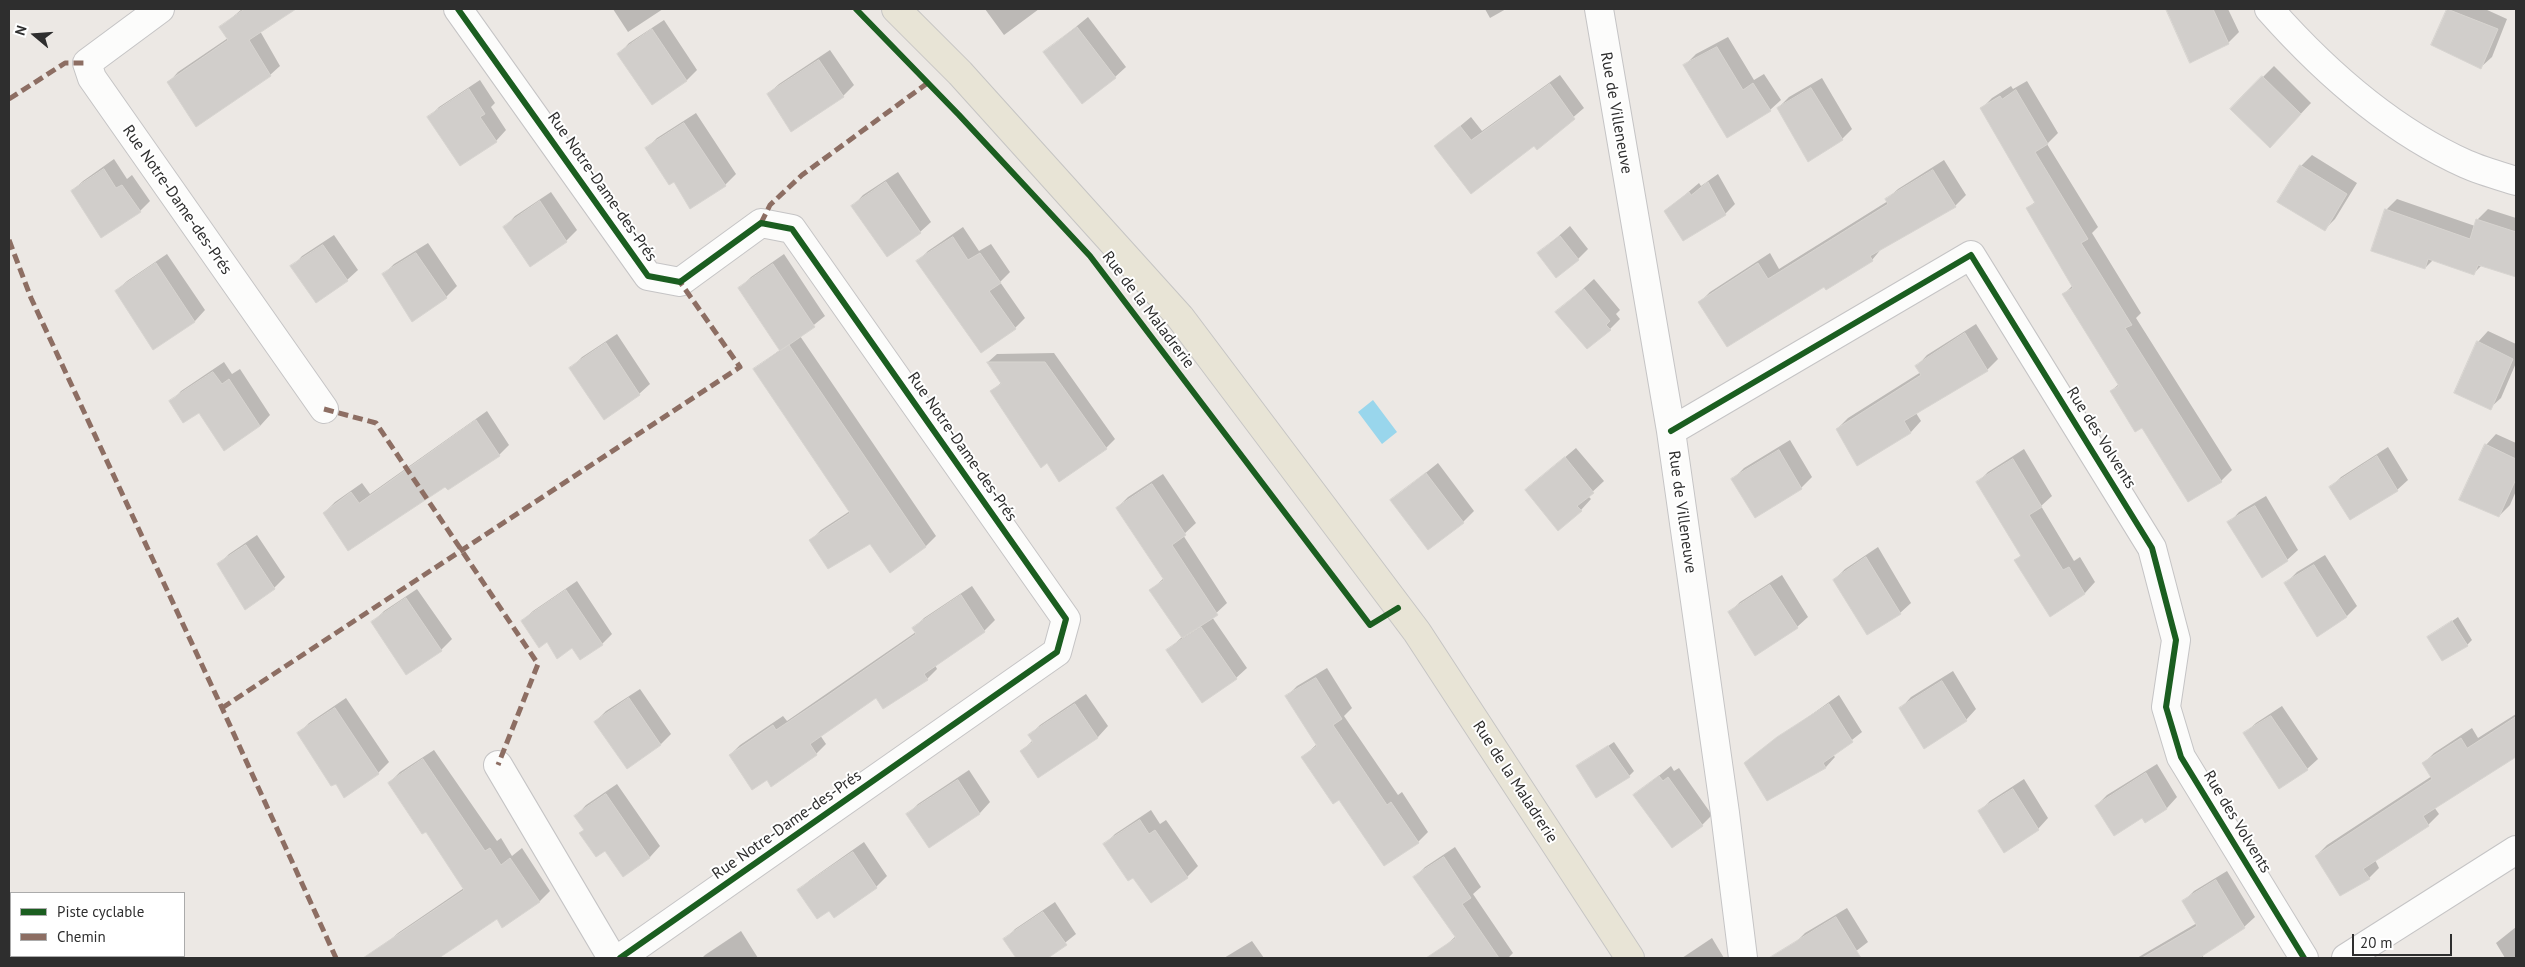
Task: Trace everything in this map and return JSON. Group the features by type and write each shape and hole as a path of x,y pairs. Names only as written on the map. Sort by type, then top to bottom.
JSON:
{"main road":[{"name":"Rue de la Maladrerie","path":"896,9 960,73 1180,317 1417,632 1630,958"}],"street":[{"name":"Rue Notre-Dame-des-Prés","path":"160,9 87,63 92,78 324,409"},
{"name":"Rue Notre-Dame-des-Prés","path":"458,9 648,276 680,282 761,223 792,229 1066,619 1057,652 620,958"},
{"name":"Rue de Villeneuve","path":"1599,9 1670,431 1726,813 1744,958"},
{"path":"2269,9 2302,46 2335,76 2404,129 2466,164 2516,182"},
{"name":"Rue des Volvents","path":"1670,431 1971,256 2152,548 2176,640 2166,708 2181,757 2304,958"},
{"path":"498,765 612,958"},
{"path":"2346,958 2516,850"}],"water":[{"path":"1373,400 1397,432 1382,444 1358,412"}],"building":[{"path":"245,9 296,9 249,40 271,76 196,127 167,82 228,40 219,27"},
{"path":"2166,9 2213,9 2229,44 2190,63"},
{"path":"2447,9 2498,29 2481,69 2431,45"},
{"path":"1077,27 1116,78 1082,104 1043,52"},
{"path":"652,29 687,81 652,105 617,54"},
{"path":"1717,47 1743,90 1753,83 1771,111 1727,138 1683,65"},
{"path":"819,60 844,97 791,132 767,94"},
{"path":"2262,76 2301,114 2270,148 2230,109"},
{"path":"1550,84 1575,119 1537,150 1534,146 1471,194 1434,146 1460,126 1471,140"},
{"path":"1811,88 1843,140 1808,162 1777,108"},
{"path":"469,89 485,114 480,117 497,142 460,166 427,117"},
{"path":"2016,90 2048,144 2035,152 2088,239 2081,243 2132,325 2125,328 2222,482 2188,502 2142,428 2135,432 2110,391 2119,386 2062,294 2073,288 2026,208 2035,203 1980,108 2000,96 2002,99"},
{"path":"684,123 726,186 690,209 674,182 669,185 645,148"},
{"path":"2300,165 2347,194 2325,231 2277,202"},
{"path":"104,169 116,188 122,185 141,212 101,238 71,191"},
{"path":"1933,170 1956,207 1870,256 1873,261 1826,290 1824,287 1727,347 1698,302 1758,263 1768,279 1888,204 1885,199"},
{"path":"886,182 921,233 887,257 851,206"},
{"path":"1708,182 1726,215 1683,241 1664,211 1689,192 1691,195"},
{"path":"540,201 567,242 530,267 503,227"},
{"path":"2385,209 2470,239 2476,219 2516,232 2516,277 2478,265 2474,275 2428,259 2425,269 2371,251"},
{"path":"1560,236 1579,260 1556,278 1537,253"},
{"path":"953,237 968,260 980,253 1001,283 989,291 1016,329 981,353 916,261"},
{"path":"323,245 348,281 316,303 290,266"},
{"path":"416,253 447,298 412,322 382,274"},
{"path":"156,263 195,322 153,350 115,291"},
{"path":"773,264 815,327 780,351 738,288"},
{"path":"1584,289 1610,321 1606,325 1611,330 1587,349 1555,312"},
{"path":"1965,333 1988,371 1904,421 1911,433 1857,466 1836,429 1921,375 1915,366"},
{"path":"2477,341 2513,359 2491,410 2454,393"},
{"path":"606,343 640,395 604,420 569,368"},
{"path":"789,345 926,547 890,573 870,544 828,569 809,540 850,513 753,369"},
{"path":"987,362 1045,362 1107,449 1059,482 1047,463 1041,468 990,391 1001,384"},
{"path":"213,372 222,384 229,379 260,426 224,451 199,413 183,423 169,401"},
{"path":"476,420 500,456 448,490 445,487 348,551 323,513 351,492 359,503"},
{"path":"2485,444 2516,459 2516,479 2499,517 2459,500"},
{"path":"1779,450 1802,489 1755,518 1731,479"},
{"path":"2377,456 2398,491 2350,520 2329,487"},
{"path":"1565,457 1594,493 1577,506 1582,511 1558,531 1525,490"},
{"path":"2013,459 2042,507 2029,515 2063,570 2069,567 2085,594 2050,617 2014,560 2021,556 1976,482"},
{"path":"1426,473 1464,523 1428,550 1390,500"},
{"path":"1152,484 1186,535 1172,545 1218,615 1182,638 1149,590 1164,580 1116,508"},
{"path":"2255,506 2288,561 2262,578 2227,522"},
{"path":"246,545 275,589 245,610 217,564"},
{"path":"1866,557 1901,614 1867,635 1833,580"},
{"path":"2314,565 2347,617 2317,637 2284,583"},
{"path":"1770,585 1798,628 1755,656 1728,612"},
{"path":"566,590 603,645 580,660 572,648 557,659 547,642 539,648 521,621"},
{"path":"961,595 985,632 924,674 928,680 883,709 876,698 810,744 817,755 771,787 767,780 752,790 729,755 773,725 776,730 827,696 916,634 912,628"},
{"path":"406,598 442,651 406,675 371,622"},
{"path":"2452,621 2468,646 2442,661 2427,637"},
{"path":"1201,627 1237,679 1202,703 1166,650"},
{"path":"1316,678 1342,719 1333,725 1387,805 1391,802 1419,843 1384,866 1339,800 1333,804 1301,757 1317,746 1285,696"},
{"path":"1942,681 1967,721 1924,749 1899,708"},
{"path":"629,698 661,745 627,769 594,722"},
{"path":"1075,704 1098,738 1038,778 1020,751 1033,742 1028,735"},
{"path":"1829,704 1853,742 1823,763 1826,768 1767,801 1744,763 1777,737"},
{"path":"335,708 379,774 344,798 336,784 331,786 297,733"},
{"path":"2271,716 2308,770 2279,789 2243,733"},
{"path":"2516,717 2516,757 2423,816 2429,826 2363,869 2370,879 2340,896 2315,856 2432,779 2422,763 2461,738 2467,748"},
{"path":"1608,746 1630,777 1596,798 1576,766"},
{"path":"423,759 485,851 490,848 501,865 510,858 540,902 502,928 497,919 439,958 363,958 464,890 426,832 422,834 388,783"},
{"path":"2146,773 2167,809 2145,823 2142,818 2114,836 2095,806"},
{"path":"1659,776 1663,781 1668,777 1703,826 1672,848 1633,795"},
{"path":"958,780 980,814 929,848 906,814"},
{"path":"2013,789 2039,830 2004,853 1978,811"},
{"path":"606,794 650,858 623,877 605,851 596,857 579,833 584,830 574,816"},
{"path":"1140,820 1149,834 1155,830 1188,878 1151,903 1133,878 1128,881 1103,844"},
{"path":"853,852 877,888 834,918 829,911 817,919 797,890"},
{"path":"1444,857 1471,898 1462,904 1499,958 1426,958 1456,938 1413,877"},
{"path":"2216,880 2245,928 2199,958 2142,958 2197,926 2182,901"},
{"path":"1043,912 1067,945 1048,958 1016,958 1003,939"},
{"path":"1836,917 1861,958 1769,958"}],"marked path":[{"path":"9,99 65,63 87,63"},
{"path":"761,223 770,205 802,175 929,82"},
{"path":"9,240 31,298 336,958"},
{"path":"222,708 740,367 680,282"},
{"path":"324,409 376,423 538,664 498,765"}],"cycle path":[{"path":"458,9 648,276 680,282 761,223 792,229 1066,619 1057,652 620,958"},
{"path":"856,9 959,115 1090,256 1370,625 1398,608"},
{"path":"1671,431 1971,255 2152,548 2176,640 2166,707 2181,757 2304,958"}]}
